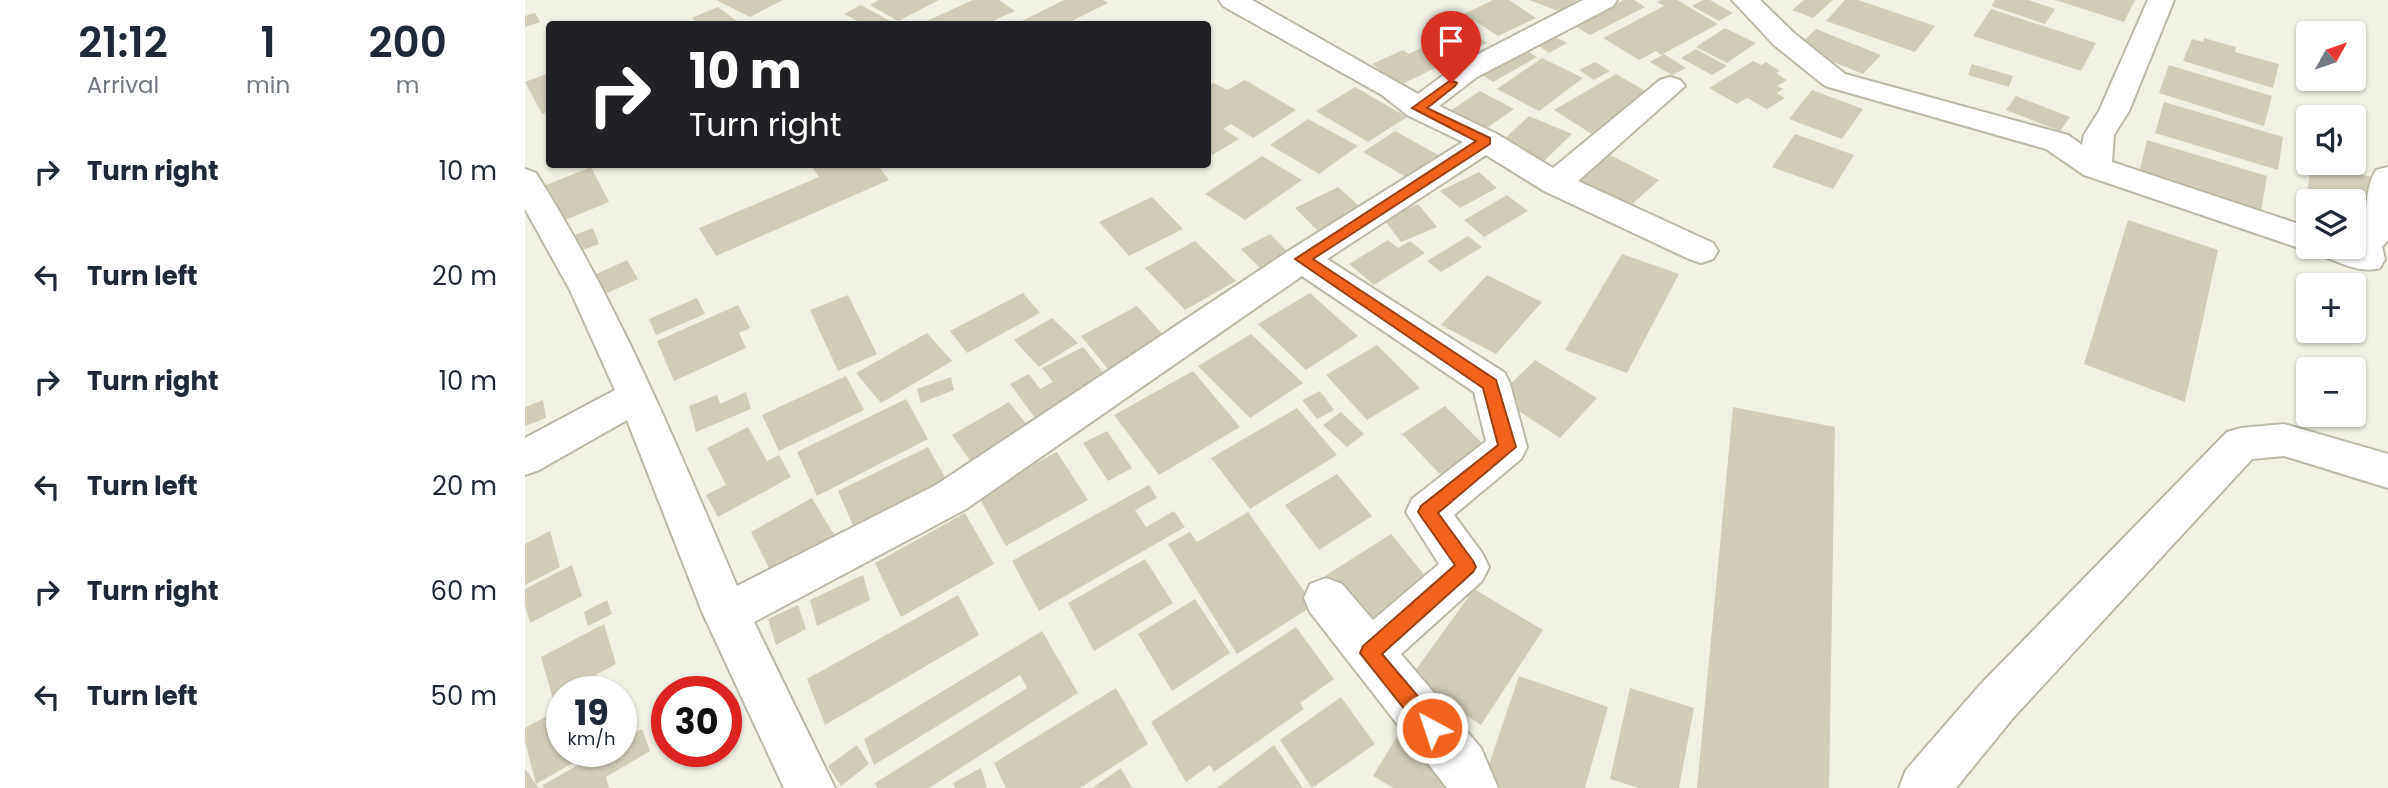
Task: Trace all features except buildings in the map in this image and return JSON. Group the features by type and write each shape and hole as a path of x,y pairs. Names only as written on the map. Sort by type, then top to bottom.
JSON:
{"street":[{"path":"1232,0 1392,89 1418,108 1486,141 1555,183 1700,251"},
{"path":"1418,108 1467,71 1604,0"},
{"path":"1745,0 1784,39 1835,80 2057,142 2095,168 2296,235"},
{"path":"2095,168 2099,135 2114,111 2161,0"},
{"path":"1555,183 1670,86"},
{"path":"726,614 951,497 1302,259 1486,141"},
{"path":"2366,243 2379,228 2387,177"},
{"path":"525,180 589,290 637,396 726,614 810,788"},
{"path":"1302,259 1490,384 1507,447 1427,512 1467,567 1370,653"},
{"path":"525,458 637,396"},
{"path":"1924,788 1996,702 2241,444 2284,440 2388,471"},
{"path":"1326,598 1464,766 1473,788"}],"route":[{"path":"1432,728 1370,653 1467,567 1427,512 1507,447 1490,384 1302,259 1486,141 1418,108 1451,83"}]}
